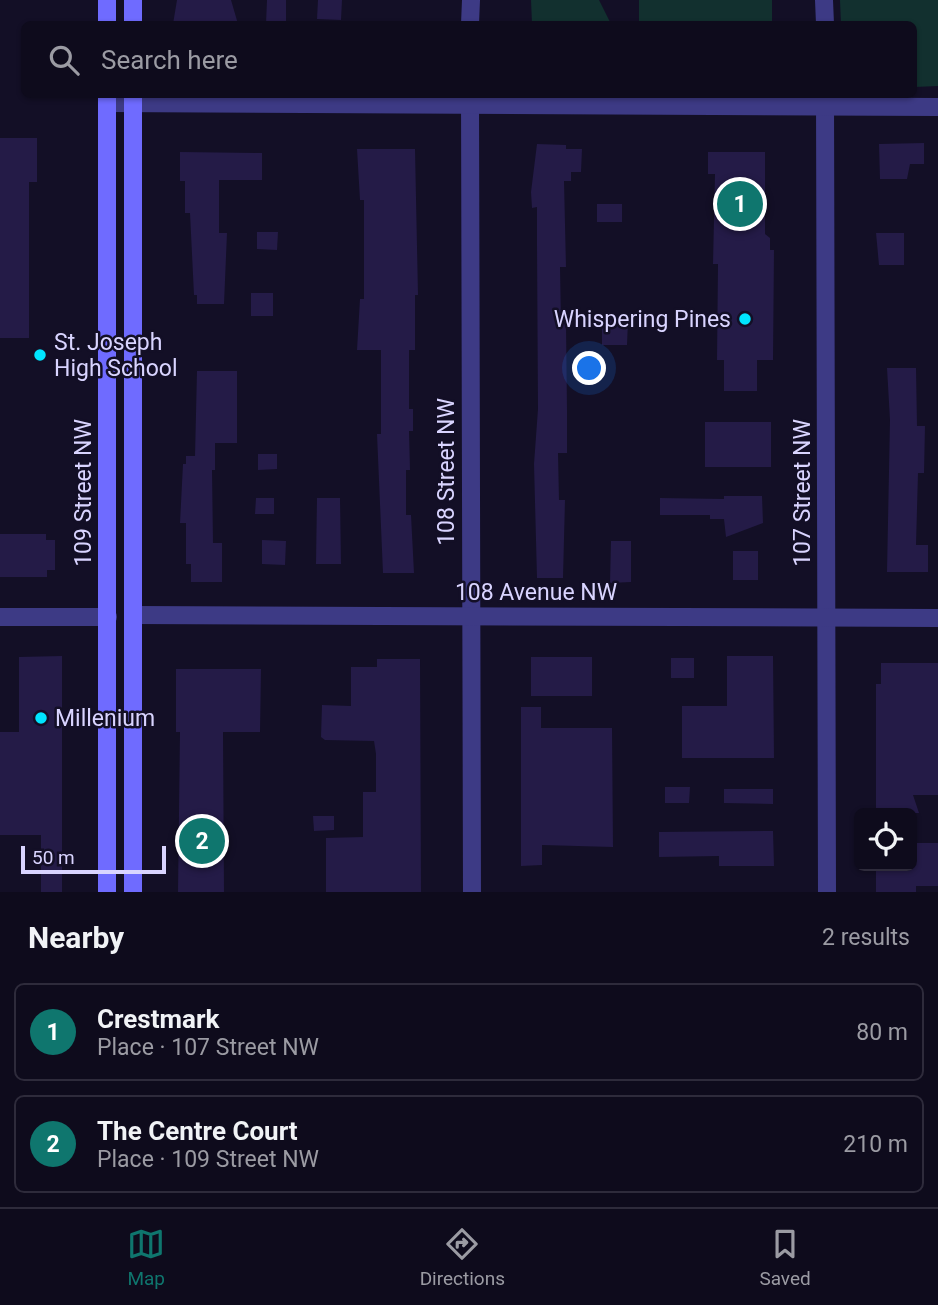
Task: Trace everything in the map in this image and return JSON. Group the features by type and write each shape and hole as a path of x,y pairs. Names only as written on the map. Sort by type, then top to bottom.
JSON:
{"main road":[{"path":"107,0 107,21"},
{"path":"133,0 133,21"},
{"name":"109 Street NW","path":"107,99 107,892"},
{"path":"133,99 133,892"}],"street":[{"path":"470,21 471,0"},
{"path":"824,0 825,21"},
{"path":"107,99 825,100 938,107"},
{"name":"108 Street NW","path":"470,100 472,892"},
{"name":"107 Street NW","path":"825,100 827,892"},
{"name":"108 Avenue NW","path":"133,615 938,618"},
{"path":"0,617 108,617"}],"green space":[{"path":"531,0 599,0 610,21 532,21"},
{"path":"639,0 772,0 772,21 639,21"},
{"path":"840,0 938,0 938,86 917,87 917,21 841,21"}],"building":[{"path":"177,0 231,0 237,21 174,21"},
{"path":"267,0 286,0 286,21 266,21"},
{"path":"318,0 342,0 341,20 317,19"},
{"path":"0,138 37,138 37,182 29,182 29,338 0,338"},
{"path":"924,143 924,164 910,164 907,179 880,179 879,144"},
{"path":"537,144 566,145 566,149 582,149 581,172 571,172 571,181 564,181 566,267 560,267 561,323 566,323 567,410 567,453 558,453 559,500 565,500 563,578 537,578 534,464 538,409 537,207 532,208 531,192"},
{"path":"357,149 415,149 418,295 415,295 415,350 409,350 409,409 413,409 413,431 409,431 410,470 406,470 406,515 411,515 414,573 383,573 377,434 381,434 381,350 357,350 360,299 364,299 364,200 360,200"},
{"path":"180,152 262,153 262,180 219,180 219,233 227,233 224,304 197,304 197,295 194,295 190,213 185,213 185,181 180,181"},
{"path":"708,152 765,152 765,234 770,238 770,250 774,250 773,360 757,360 757,391 724,391 724,360 717,360 718,264 713,264 715,174 708,174"},
{"path":"597,204 622,204 622,222 597,222"},
{"path":"257,232 278,232 277,250 257,249"},
{"path":"876,233 904,233 904,265 879,265"},
{"path":"251,293 273,293 273,316 251,316"},
{"path":"602,320 628,321 627,345 602,345"},
{"path":"887,368 916,368 917,426 925,426 924,473 918,473 916,545 928,545 928,572 887,572 890,420"},
{"path":"197,371 237,371 237,443 215,443 215,470 212,470 213,543 222,543 222,582 191,582 191,564 186,564 186,523 180,523 183,464 186,464 186,456 195,456"},
{"path":"705,422 771,422 771,467 705,467"},
{"path":"258,454 277,454 277,469 258,470"},
{"path":"724,496 762,496 763,523 726,537 724,519 710,519 710,515 660,515 660,498 724,499"},
{"path":"256,498 274,498 274,514 255,514"},
{"path":"317,498 340,498 341,564 316,564"},
{"path":"0,534 46,534 46,540 55,540 55,570 47,570 47,577 0,577"},
{"path":"262,540 286,541 285,565 262,564"},
{"path":"611,541 631,541 631,582 610,583"},
{"path":"733,551 758,551 758,580 733,580"},
{"path":"62,656 62,892 41,892 41,835 0,835 0,732 19,732 19,657"},
{"path":"727,656 773,656 774,758 682,758 682,706 727,706"},
{"path":"531,657 592,657 592,696 531,696"},
{"path":"671,658 694,658 694,678 671,678"},
{"path":"377,659 420,659 421,892 326,892 326,838 363,837 363,792 376,792 376,754 374,741 325,740 321,737 322,705 351,706 351,667 377,667"},
{"path":"881,663 938,663 938,795 913,795 919,813 917,808 876,808 876,684 881,684"},
{"path":"176,669 261,669 260,732 223,732 224,892 178,892 180,732 176,732"},
{"path":"521,707 541,707 541,728 612,728 613,847 542,845 542,865 521,866"},
{"path":"665,787 690,787 689,803 665,803"},
{"path":"724,789 773,789 773,804 724,803"},
{"path":"313,816 334,816 334,830 314,831"},
{"path":"773,831 774,866 719,866 719,856 659,857 659,832"},
{"path":"917,843 938,843 938,886 916,886 916,892 876,892 876,871 917,871"}],"place":[{"name":"Crestmark","path":"740,204"},
{"name":"Whispering Pines","path":"745,319"},
{"name":"St. Joseph High School","path":"40,355"},
{"name":"Millenium","path":"41,718"},
{"name":"The Centre Court","path":"202,841"}]}
